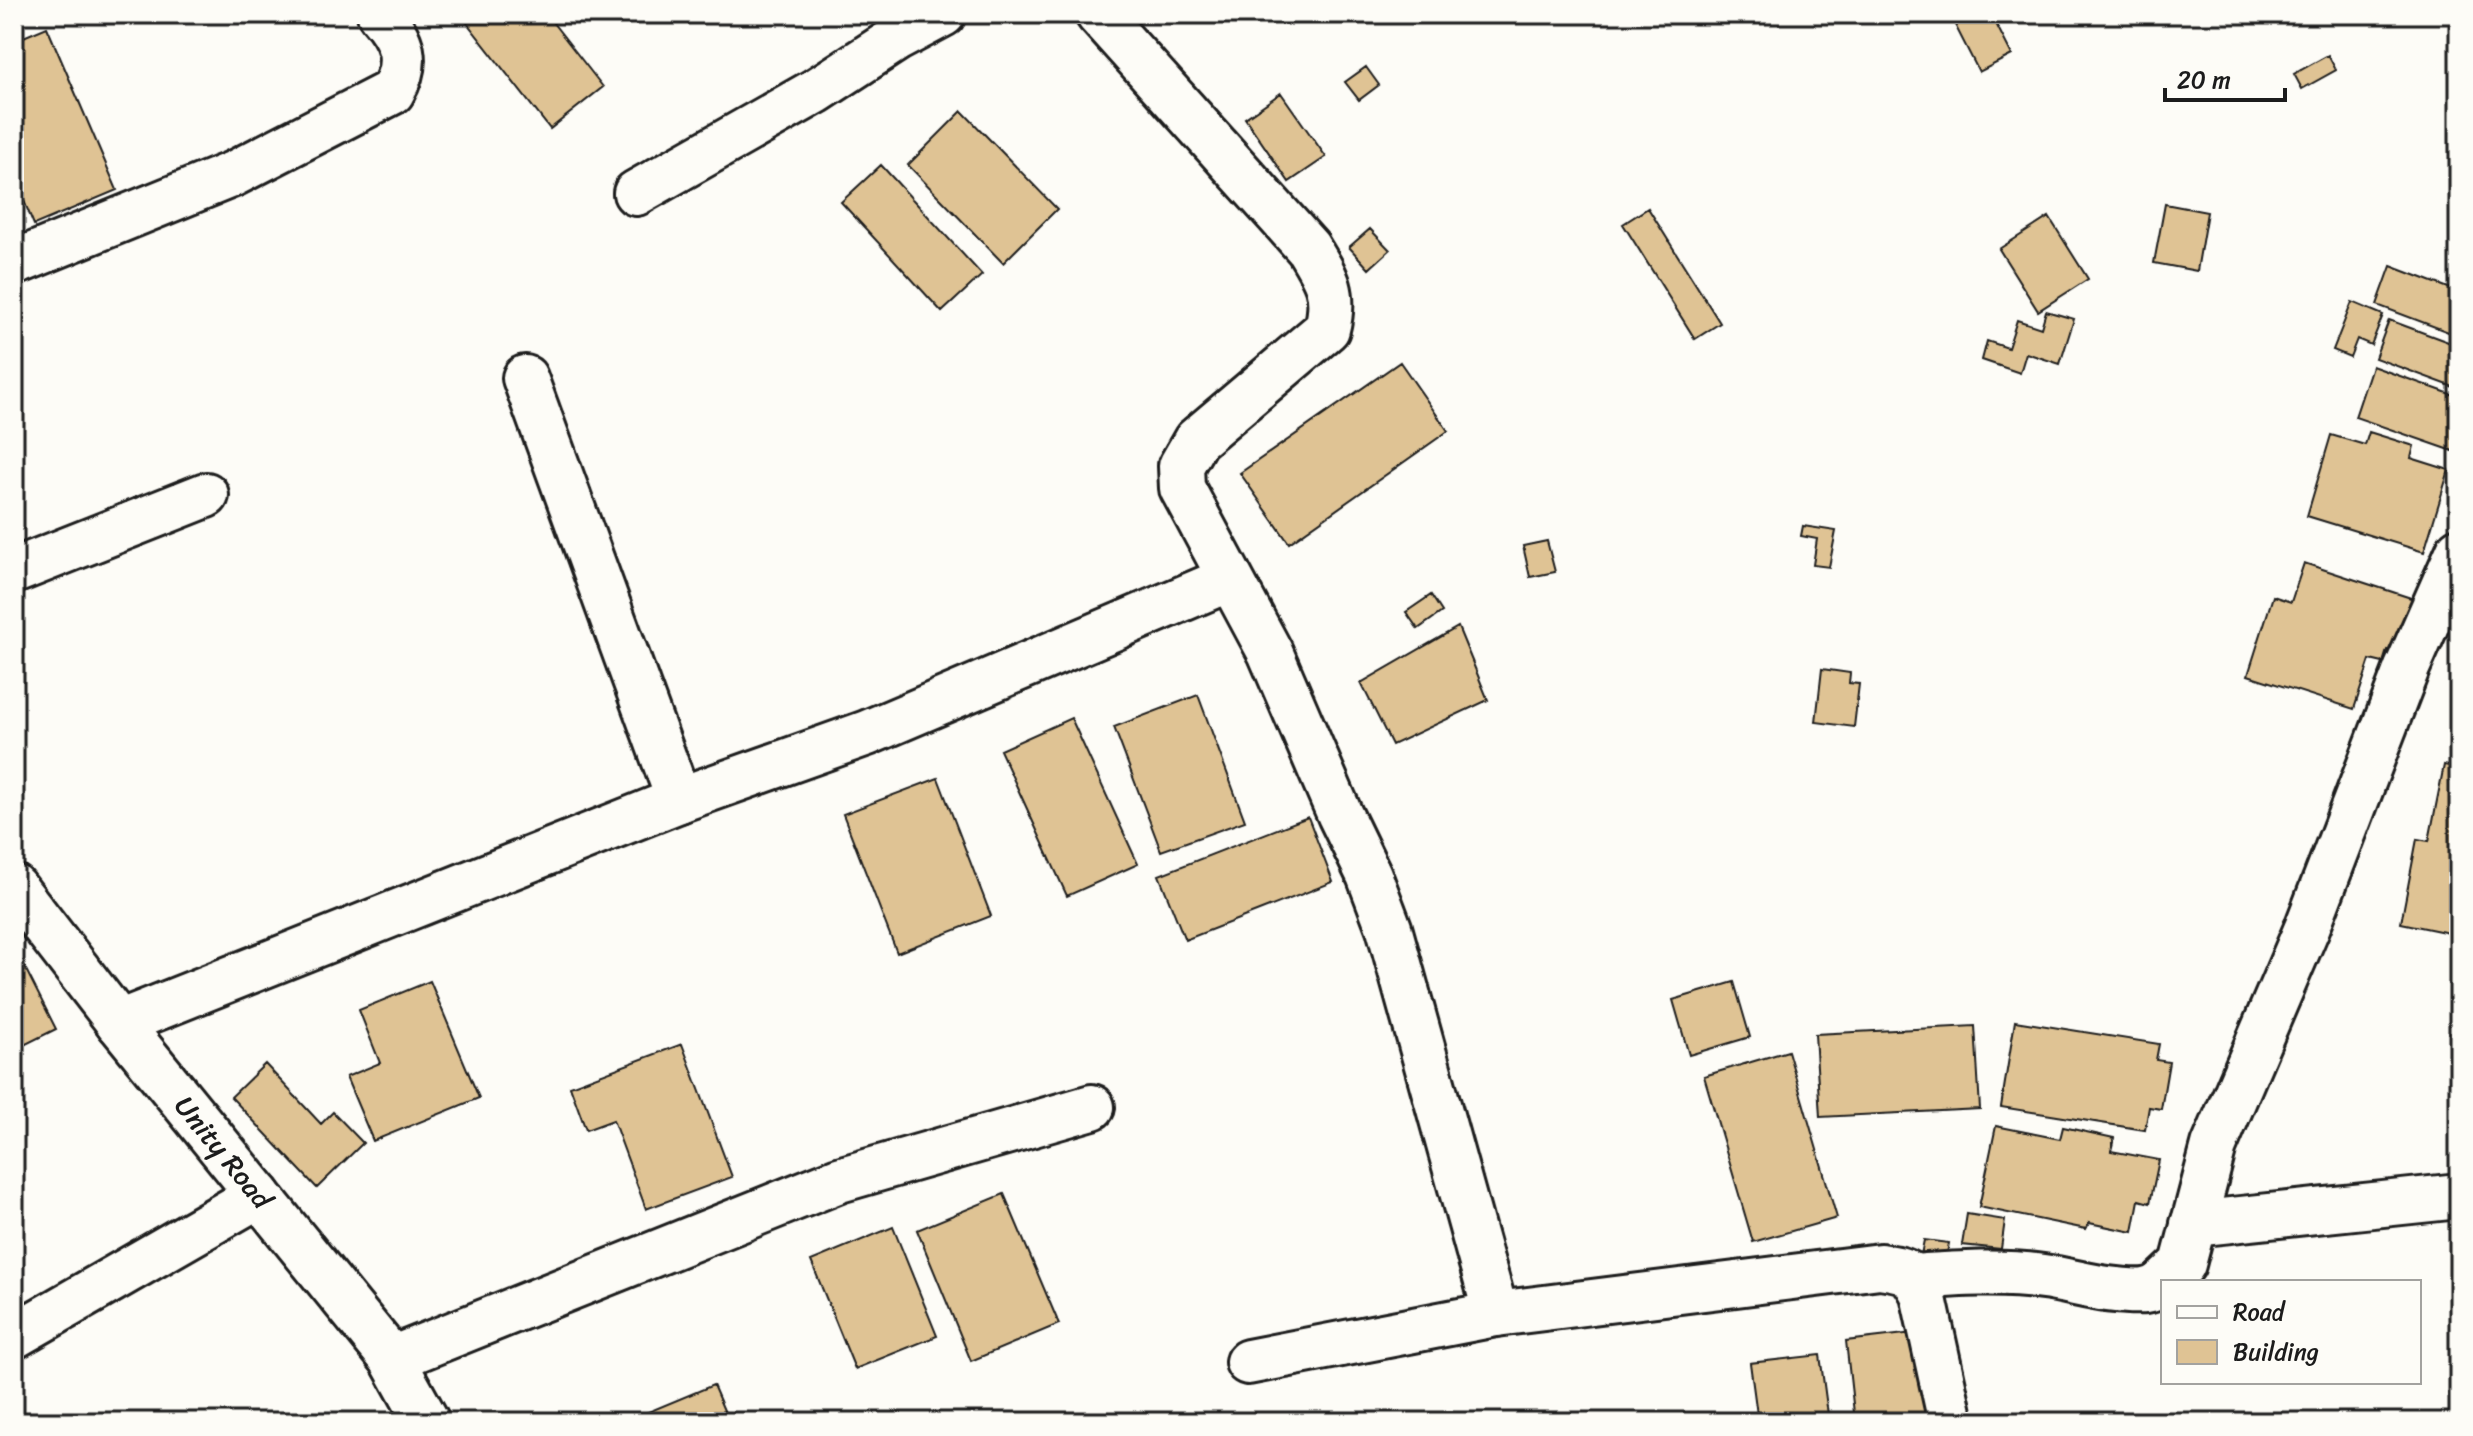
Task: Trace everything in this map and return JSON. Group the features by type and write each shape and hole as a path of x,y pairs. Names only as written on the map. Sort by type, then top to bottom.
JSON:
{"street":[{"path":"14,263 233,174 392,92 402,61 400,41 380,14"},
{"path":"636,193 816,91 896,39 943,14"},
{"path":"1098,14 1308,248 1327,278 1333,305 1327,329 1196,440 1181,466 1182,488 1270,652 1369,875 1389,928 1496,1314"},
{"path":"525,378 679,800"},
{"path":"14,571 206,495"},
{"path":"2167,1280 2183,1264 2214,1146 2307,928 2407,668 2459,550"},
{"path":"119,1023 679,800 867,733 1229,579"},
{"name":"Unity Road","path":"14,887 119,1023 392,1359 427,1422"},
{"path":"392,1359 839,1180 1092,1107"},
{"path":"14,1336 259,1195"},
{"path":"2193,1224 2459,1196"},
{"path":"1248,1362 1496,1314 1795,1278 1851,1268 1896,1268 1914,1277 1923,1294 1951,1422"},
{"path":"1914,1277 1990,1271 2045,1277 2107,1289 2143,1292 2161,1285"}],"building":[{"path":"460,14 546,14 603,87 550,129"},
{"path":"1966,14 1991,14 2012,55 1979,72 1953,21"},
{"path":"47,27 117,190 34,225 14,177 14,41"},
{"path":"2328,55 2336,70 2302,89 2294,74"},
{"path":"1366,67 1379,85 1359,100 1345,82"},
{"path":"1281,93 1326,157 1289,182 1245,118"},
{"path":"962,111 1057,209 1003,263 908,165"},
{"path":"881,165 982,275 942,312 841,202"},
{"path":"2165,204 2207,212 2197,271 2154,263"},
{"path":"1648,208 1720,323 1695,339 1623,224"},
{"path":"2049,217 2088,279 2038,311 1999,249"},
{"path":"1370,229 1390,250 1369,269 1349,247"},
{"path":"2391,266 2459,292 2459,336 2377,305"},
{"path":"2352,302 2383,315 2371,345 2357,339 2350,357 2333,350"},
{"path":"2046,311 2074,319 2060,364 2026,353 2020,373 1982,360 1987,341 2008,348 2017,320 2041,328"},
{"path":"2389,320 2459,346 2459,389 2375,358"},
{"path":"1400,362 1448,431 1289,543 1240,473"},
{"path":"2372,366 2459,397 2459,453 2355,417"},
{"path":"2369,432 2414,446 2411,458 2449,470 2424,552 2307,516 2331,435 2365,445"},
{"path":"1803,526 1836,531 1829,567 1813,565 1817,539 1801,536"},
{"path":"1547,541 1555,572 1530,577 1523,546"},
{"path":"2304,563 2417,600 2400,653 2387,650 2383,663 2370,660 2354,709 2248,675 2273,596 2291,602"},
{"path":"1431,595 1442,612 1418,629 1406,612"},
{"path":"1458,627 1488,700 1392,745 1361,683"},
{"path":"1822,669 1850,673 1849,683 1859,684 1854,727 1816,722"},
{"path":"1198,695 1245,821 1161,851 1114,727"},
{"path":"1071,718 1138,864 1067,896 1000,750"},
{"path":"2444,765 2459,768 2459,935 2401,923 2417,839 2429,841"},
{"path":"938,778 991,916 897,953 843,814"},
{"path":"1308,817 1333,882 1185,940 1159,875"},
{"path":"14,946 56,1029 14,1050"},
{"path":"430,981 479,1098 373,1141 346,1077 380,1063 359,1010"},
{"path":"1734,982 1750,1037 1689,1055 1673,1000"},
{"path":"2015,1021 2159,1044 2156,1060 2169,1062 2161,1109 2149,1107 2145,1130 2001,1107"},
{"path":"1975,1026 1980,1109 1820,1117 1815,1034"},
{"path":"682,1044 732,1177 646,1209 613,1120 586,1130 570,1086"},
{"path":"1788,1051 1837,1218 1753,1242 1704,1076"},
{"path":"265,1064 321,1124 333,1112 363,1143 317,1188 231,1097"},
{"path":"1996,1126 2060,1139 2063,1127 2114,1138 2111,1151 2159,1160 2150,1203 2139,1200 2133,1232 2089,1223 2086,1229 1979,1207"},
{"path":"1004,1194 1059,1324 971,1361 917,1230"},
{"path":"1967,1214 2005,1220 2001,1249 1962,1245"},
{"path":"893,1227 937,1336 855,1369 811,1261"},
{"path":"1924,1240 1949,1243 1946,1259 1921,1255"},
{"path":"1922,1332 1933,1422 1855,1422 1846,1341"},
{"path":"1820,1355 1829,1422 1758,1422 1750,1363"},
{"path":"713,1385 729,1422 644,1422 641,1415"}]}
